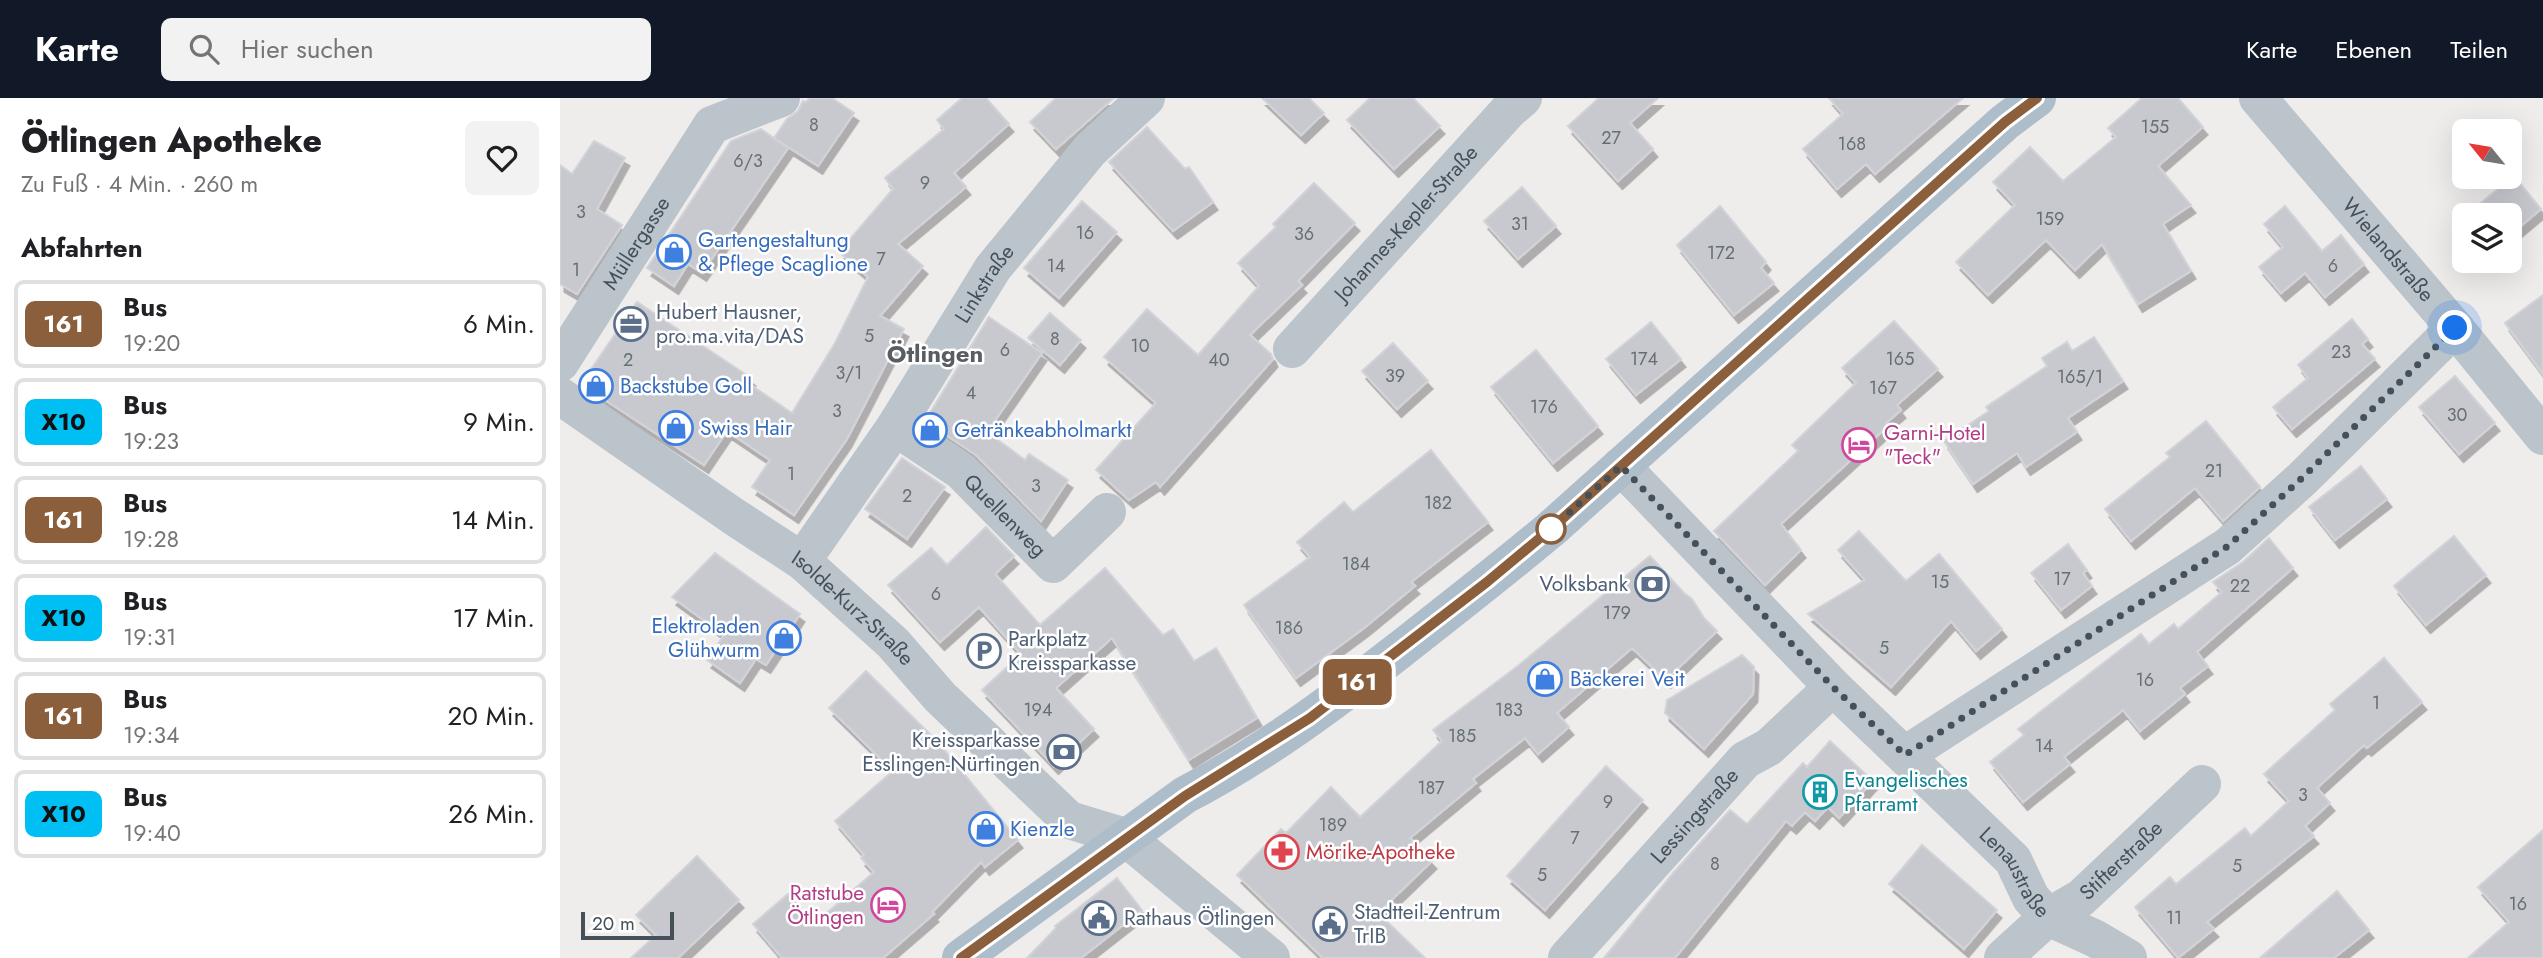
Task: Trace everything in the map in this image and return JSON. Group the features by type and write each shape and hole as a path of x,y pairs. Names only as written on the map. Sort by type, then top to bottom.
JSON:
{"main road":[{"path":"961,958 1125,837 1310,718 1536,541 1995,131 2037,98"}],"street":[{"name":"Müllergasse","path":"560,363 705,112 781,98"},
{"name":"Linkstraße","path":"802,561 895,427 993,268 1090,150 1146,98"},
{"name":"Johannes-Kepler-Straße","path":"1292,349 1522,98"},
{"name":"Wielandstraße","path":"2258,98 2455,328 2543,436"},
{"path":"1905,755 2228,546 2302,478 2455,328"},
{"name":"Isolde-Kurz-Straße","path":"560,396 802,561 892,643 940,697 1069,820 1125,837"},
{"name":"Quellenweg","path":"895,427 961,471 1053,564 1107,512"},
{"name":"Lenaustraße","path":"1621,466 1833,687 2013,860 2031,898 2048,917 2096,939 2128,958"},
{"name":"Lessingstraße","path":"1567,958 1745,760 1769,747 1833,687"},
{"name":"Stifterstraße","path":"2003,958 2048,917 2081,898 2202,784"},
{"path":"1125,837 1271,958"}],"building":[{"path":"810,98 832,98 854,113 818,166 774,138 787,119 798,111 803,101 806,102"},
{"path":"962,98 986,98 1009,124 954,173 966,187 898,244 923,266 880,316 904,329 847,439 794,515 752,487 770,460 727,431 704,465 581,384 637,302 751,378 748,383 792,413 835,343 868,277 839,252 893,189 885,178 944,129 937,120"},
{"path":"1056,98 1114,98 1056,149 1030,122"},
{"path":"1262,98 1309,98 1324,113 1301,135"},
{"path":"1370,98 1413,98 1440,126 1394,169 1347,120"},
{"path":"1599,98 1658,98 1630,123 1653,149 1618,181 1568,126"},
{"path":"1829,98 1963,98 1875,174 1866,164 1837,189 1803,149 1843,114"},
{"path":"2142,98 2178,98 2203,127 2158,166 2191,205 2163,224 2191,271 2138,304 2102,244 2075,270 2046,240 1988,295 1956,262 2015,205 1993,182 2030,147 2063,181 2116,137 2108,128"},
{"path":"1147,127 1185,169 1189,167 1213,202 1173,231 1109,162"},
{"path":"761,129 788,148 702,273 688,264 674,286 647,268 731,141"},
{"path":"594,141 625,158 597,209 622,225 577,294 560,284 560,165 572,174"},
{"path":"1314,183 1355,223 1298,281 1302,285 1250,335 1273,359 1160,487 1156,482 1129,500 1096,470 1156,403 1104,357 1147,309 1198,355 1259,286 1238,263 1276,227 1273,224"},
{"path":"2522,186 2541,209 2522,225 2522,203 2481,203 2498,189 2522,189"},
{"path":"1522,187 1556,226 1518,259 1484,221"},
{"path":"1082,201 1117,232 1059,298 1024,268"},
{"path":"1720,206 1766,262 1761,268 1774,283 1734,315 1677,245"},
{"path":"2285,206 2322,251 2341,235 2364,264 2325,297 2305,273 2281,293 2259,267 2283,247 2264,224"},
{"path":"2543,295 2543,374 2505,323"},
{"path":"1050,313 1081,340 1060,365 1028,338"},
{"path":"989,317 1042,353 987,432 1025,460 1029,454 1068,480 1041,521 976,455 925,421"},
{"path":"2352,319 2368,339 2362,344 2375,359 2292,429 2273,407 2308,378 2298,365"},
{"path":"1894,321 1938,369 1897,405 1901,410 1886,423 1889,425 1781,524 1801,550 1765,585 1714,531 1798,451 1792,445 1856,383 1842,368"},
{"path":"1651,322 1681,359 1636,395 1606,359"},
{"path":"2094,337 2123,381 2068,418 2077,432 2026,467 2017,453 1973,484 1944,441 1989,411 1986,407 2047,366 2042,358 2067,342 2072,351"},
{"path":"1393,343 1428,381 1397,409 1362,371"},
{"path":"1536,350 1598,426 1553,463 1491,387"},
{"path":"2455,376 2495,423 2459,454 2419,407"},
{"path":"2206,421 2260,487 2223,521 2195,488 2131,541 2105,509 2170,457 2166,453"},
{"path":"1431,450 1488,522 1411,582 1415,586 1364,628 1296,678 1244,605 1310,557 1297,542 1344,502 1353,512"},
{"path":"902,458 945,487 907,539 865,509"},
{"path":"2361,466 2387,499 2335,540 2309,507"},
{"path":"986,527 1014,556 995,574 1040,625 1105,568 1163,635 1173,629 1194,661 1216,648 1257,718 1189,760 1112,638 1056,688 1094,729 1054,766 982,690 1021,654 979,607 940,642 888,585 931,548 947,565"},
{"path":"1859,531 1906,581 1939,554 2002,629 1976,651 1951,621 1891,687 1808,614 1865,580 1838,550"},
{"path":"2454,536 2486,575 2426,625 2394,586"},
{"path":"2269,538 2293,568 2197,652 2208,666 2180,688 2185,694 2140,731 2123,710 2064,757 2070,764 2023,802 1990,762 2024,735 2018,729 2141,634 2149,644 2174,624 2178,629 2222,592 2213,582 2243,562"},
{"path":"2068,544 2087,570 2083,573 2092,586 2061,610 2031,573"},
{"path":"715,553 800,614 766,665 756,659 740,683 707,660 724,635 672,597"},
{"path":"1650,556 1692,599 1704,618 1717,631 1666,680 1632,648 1557,713 1569,727 1538,754 1525,738 1473,779 1476,783 1410,838 1432,861 1378,913 1425,958 1323,958 1237,875 1281,829 1286,833 1331,787 1360,817 1442,741 1433,730 1519,665"},
{"path":"1742,655 1754,667 1753,694 1704,749 1665,713 1667,700"},
{"path":"2384,658 2422,702 2367,748 2364,745 2317,788 2330,803 2305,826 2314,836 2207,922 2214,929 2178,958 2135,907 2170,877 2176,884 2245,828 2251,836 2289,801 2264,774 2335,710 2330,704"},
{"path":"866,671 938,742 1018,840 985,867 981,862 932,912 934,914 883,958 782,958 753,924 788,894 814,924 874,872 861,858 864,855 835,821 893,771 829,708"},
{"path":"1830,741 1873,781 1839,818 1828,807 1815,821 1805,812 1792,826 1786,821 1675,958 1604,958 1674,872 1730,810 1747,824 1803,763 1807,767"},
{"path":"1606,766 1643,800 1545,910 1507,876"},
{"path":"2543,830 2543,958 2468,958 2509,922 2478,887"},
{"path":"1922,845 1997,910 1964,949 1889,884"},
{"path":"697,856 739,900 678,958 631,958 656,935 636,915"},
{"name":"Rathaus Ötlingen","path":"1117,878 1142,910 1081,958 1027,958 1055,926"},
{"path":"2337,891 2369,930 2334,958 2260,958"}],"bus line":[{"name":"161","path":"961,958 1185,796 1310,718 1487,582 1552,528 2005,122 2037,98"}],"place":[{"name":"Gartengestaltung & Pflege Scaglione","path":"674,252"},
{"name":"Hubert Hausner, pro.ma.vita/DAS","path":"631,324"},
{"name":"Backstube Goll","path":"596,386"},
{"name":"Swiss Hair","path":"676,428"},
{"name":"Getränkeabholmarkt","path":"930,430"},
{"name":"Garni-Hotel \"Teck\"","path":"1859,445"},
{"name":"Volksbank","path":"1652,584"},
{"name":"Elektroladen Glühwurm","path":"784,638"},
{"name":"Parkplatz Kreissparkasse","path":"984,651"},
{"name":"Bäckerei Veit","path":"1545,679"},
{"name":"Kreissparkasse Esslingen-Nürtingen","path":"1064,752"},
{"name":"Evangelisches Pfarramt","path":"1820,792"},
{"name":"Kienzle","path":"986,829"},
{"name":"Mörike-Apotheke","path":"1282,852"},
{"name":"Ratstube Ötlingen","path":"888,905"},
{"name":"Rathaus Ötlingen","path":"1099,918"},
{"name":"Stadtteil-Zentrum TrIB","path":"1330,924"}],"district":[{"name":"Ötlingen","path":"935,353"}],"route":[{"path":"1551,529 1621,466 1833,687 1905,755 2228,546 2302,478 2455,328"}]}
